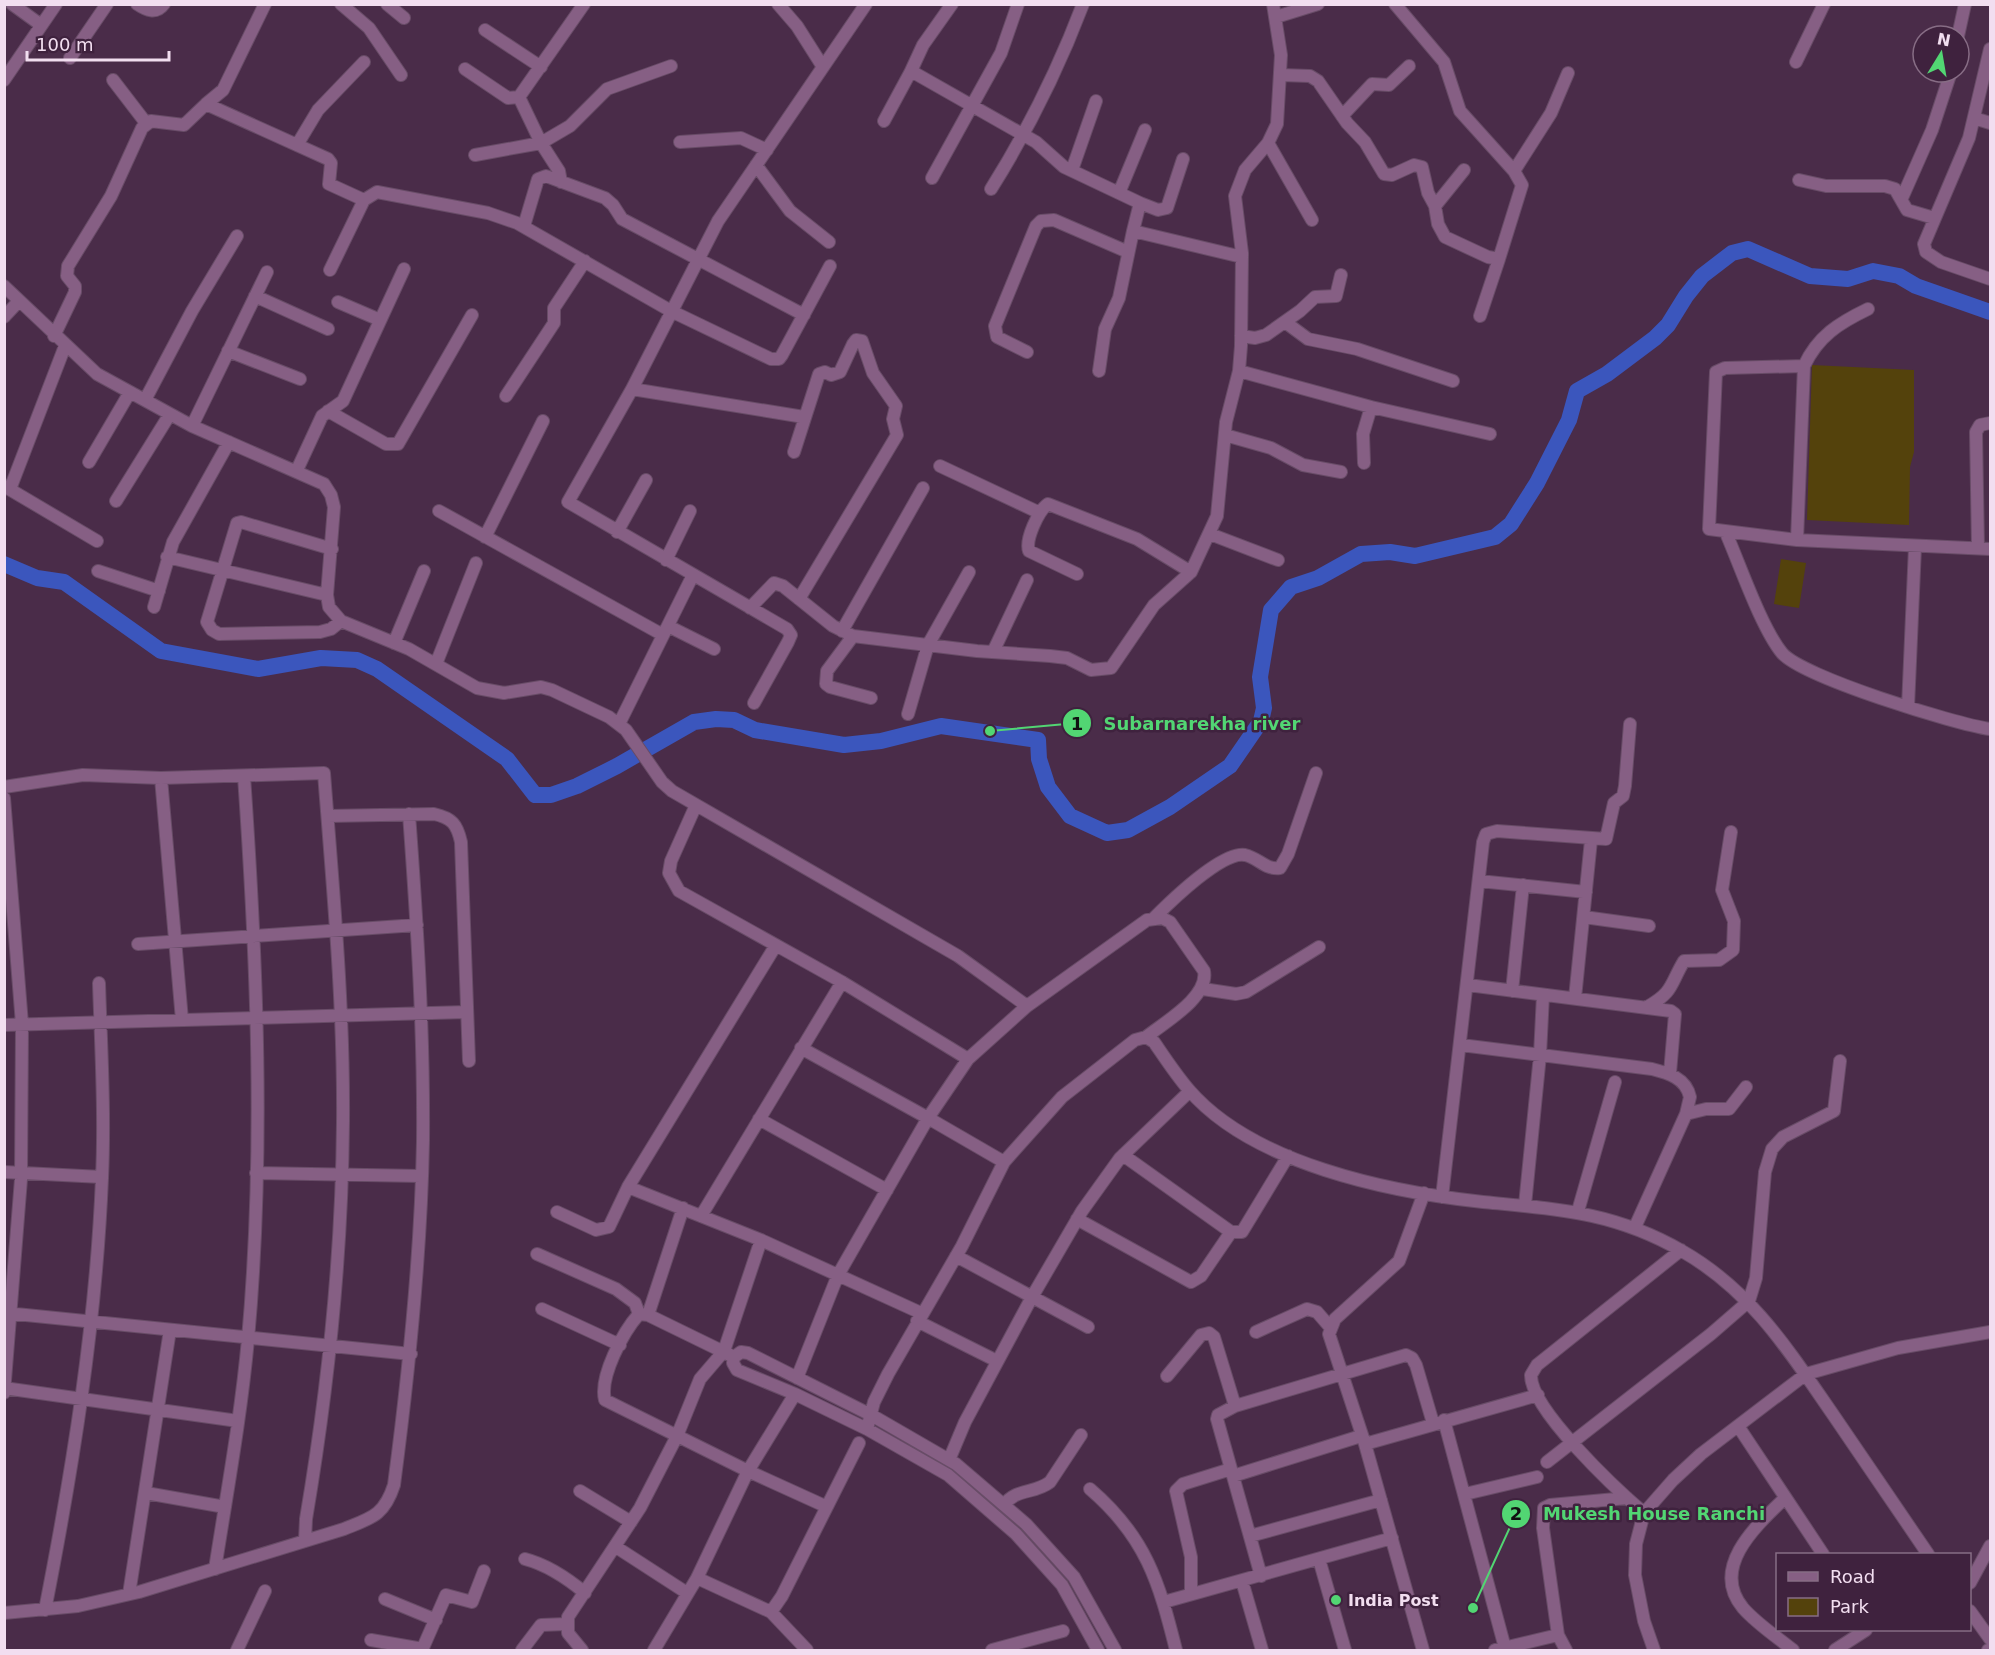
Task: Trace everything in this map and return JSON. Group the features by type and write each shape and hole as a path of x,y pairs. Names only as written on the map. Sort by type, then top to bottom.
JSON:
{"street":[{"path":"12,4 41,25"},
{"path":"4,80 56,4"},
{"path":"70,58 107,4"},
{"path":"137,4 150,11 156,11 164,4"},
{"path":"54,336 75,292 75,286 67,276 68,266 108,201 146,123 151,121 184,125 224,90 265,4"},
{"path":"341,4 369,28 401,75"},
{"path":"387,4 404,18"},
{"path":"465,69 508,98 519,97 584,4"},
{"path":"778,4 802,33 823,67"},
{"path":"754,703 791,635 787,629 568,502 632,389 728,205 866,4"},
{"path":"932,178 1001,53 1018,4"},
{"path":"991,189 1024,135 1056,73 1083,4"},
{"path":"750,608 774,583 848,633 928,645 1058,657 1091,669 1111,668 1154,605 1191,572 1209,534 1220,502 1225,435 1239,371 1241,336 1242,257 1235,196 1245,170 1268,143 1277,124 1281,75 1274,10 1318,4"},
{"path":"1395,4 1444,62 1460,111 1514,171 1522,185 1480,316"},
{"path":"1796,62 1824,4"},
{"path":"1961,24 1965,4"},
{"path":"884,121 923,45 951,5"},
{"path":"485,30 541,67"},
{"path":"1990,49 1969,138 1925,239 1926,252 1941,262 1990,279"},
{"path":"297,145 318,110 364,62"},
{"path":"475,155 541,143 570,126 607,88 671,66"},
{"path":"1342,116 1372,84 1389,86 1408,66"},
{"path":"911,71 1024,135 1072,170 1158,210 1167,208 1183,159"},
{"path":"1514,171 1547,120 1568,73"},
{"path":"1281,75 1314,77 1342,116 1365,142 1384,174 1392,175 1414,165 1422,167 1428,193 1435,206 1438,224 1445,237 1488,257 1499,259"},
{"path":"113,80 146,123"},
{"path":"1902,198 1932,130 1947,84"},
{"path":"519,97 541,143 559,171 561,182"},
{"path":"1072,170 1096,101"},
{"path":"206,104 332,163 329,184 364,200"},
{"path":"1974,118 1990,123"},
{"path":"1119,193 1145,130"},
{"path":"680,142 741,138 766,150"},
{"path":"1268,143 1312,220"},
{"path":"756,165 790,211 829,242"},
{"path":"1435,206 1464,170"},
{"path":"524,226 538,179 546,176 605,198 613,205 622,219 804,315"},
{"path":"1799,180 1826,186 1885,186 1895,189 1907,210 1934,218"},
{"path":"330,270 364,200 377,192 488,213 524,226 671,311 771,359 778,359 830,266"},
{"path":"1099,371 1105,329 1119,298 1140,203"},
{"path":"1027,352 996,337 995,326 1036,226 1041,221 1054,220 1128,252"},
{"path":"1133,231 1242,257"},
{"path":"145,400 192,311 237,236"},
{"path":"506,396 550,329 555,318 554,308 585,261"},
{"path":"297,470 318,424 328,411 343,401 404,269"},
{"path":"192,426 267,272"},
{"path":"1241,336 1261,338 1315,297 1336,296 1341,275"},
{"path":"4,286 54,336 97,374 192,426 297,470 324,484 331,495 334,507 327,595 329,607 341,621 394,642 490,692 504,693 541,687 552,690 623,727 662,782 672,791 958,956 1027,1006"},
{"path":"255,296 328,329"},
{"path":"4,317 19,301"},
{"path":"338,302 380,320"},
{"path":"1797,540 1803,366 1811,351 1828,332 1868,309"},
{"path":"328,411 386,444 398,444 472,315"},
{"path":"1285,322 1308,339 1357,349 1453,381"},
{"path":"794,452 819,374 825,372 831,375 840,372 853,344 856,340 862,341 873,373 896,406 893,419 897,435 799,599"},
{"path":"65,346 8,488 97,542"},
{"path":"228,351 300,379"},
{"path":"1803,366 1725,368 1716,374 1709,526 1711,531 1797,540 1915,547 1984,548 1976,432 1980,425 1990,423"},
{"path":"1239,371 1371,407 1490,434"},
{"path":"632,389 804,417"},
{"path":"89,462 130,392"},
{"path":"1364,463 1363,434 1371,407"},
{"path":"116,501 170,414"},
{"path":"485,537 543,421"},
{"path":"1225,435 1271,448 1303,465 1341,472"},
{"path":"154,607 167,557 180,527 230,442"},
{"path":"940,466 1040,513"},
{"path":"617,532 646,480"},
{"path":"871,698 830,687 826,684 827,671 923,488"},
{"path":"1077,574 1029,551 1028,543 1045,505 1052,504 1146,543 1191,572"},
{"path":"440,511 485,537 666,631 714,649"},
{"path":"666,560 690,511"},
{"path":"332,549 241,522 234,526 207,622 212,630 219,634 320,632 331,629 341,621"},
{"path":"1726,533 1768,628 1787,658 1822,675 1908,707 1990,729"},
{"path":"1209,534 1278,560"},
{"path":"1908,707 1915,547"},
{"path":"167,557 327,595"},
{"path":"436,664 476,563"},
{"path":"98,571 159,591"},
{"path":"394,642 424,571"},
{"path":"908,714 928,645 969,572"},
{"path":"623,727 693,575"},
{"path":"993,652 1027,580"},
{"path":"1442,1197 1483,842 1486,834 1497,831 1592,840 1607,838 1614,803 1623,796 1630,724"},
{"path":"4,787 83,775 161,778 324,773 341,1015 341,1174 329,1347 305,1541"},
{"path":"796,1378 838,1275 928,1118 968,1059 1027,1006 1154,918 1225,859 1245,855 1267,867 1280,868 1288,854 1316,773"},
{"path":"215,1569 238,1421 248,1338 256,1173 258,1017 256,936 244,776"},
{"path":"161,778 182,1020"},
{"path":"4,798 18,950 22,1024 21,1172 4,1394"},
{"path":"696,805 670,861 669,873 679,891 842,982 968,1059"},
{"path":"328,816 409,814 447,817 455,823 459,831 469,1061"},
{"path":"4,1613 45,1611 129,1594 215,1569 370,1519 382,1511 389,1500 394,1485 411,1354 421,1176 422,1012 409,814"},
{"path":"1647,1007 1659,1001 1669,990 1684,961 1719,960 1733,950 1734,921 1722,890 1731,832"},
{"path":"1575,998 1592,840"},
{"path":"1479,881 1586,892"},
{"path":"1512,991 1523,885"},
{"path":"1584,917 1649,926"},
{"path":"867,1430 873,1416 874,1402 919,1317 956,1256 1004,1162 1062,1097 1134,1040 1146,1036 1203,989 1206,981 1204,971 1170,922 1162,918 1154,918"},
{"path":"138,944 417,925"},
{"path":"557,1212 596,1230 606,1229 628,1187 776,945"},
{"path":"1203,989 1228,994 1246,992 1319,948"},
{"path":"4,951 18,950"},
{"path":"701,1216 842,982"},
{"path":"45,1611 72,1474 91,1322 102,1177 99,983"},
{"path":"1468,985 1543,996 1667,1009 1675,1014 1670,1073"},
{"path":"1525,1205 1540,1055 1543,996"},
{"path":"4,1025 467,1012"},
{"path":"1146,1036 1154,1042 1190,1091 1230,1125 1288,1156 1337,1174 1442,1197 1578,1211 1635,1227 1681,1250 1718,1274 1749,1301 1806,1374 1928,1553"},
{"path":"1461,1045 1631,1065 1670,1073 1689,1091 1686,1114 1635,1227"},
{"path":"801,1048 1004,1162"},
{"path":"1547,1462 1711,1334 1749,1301 1756,1278 1760,1204 1768,1159 1776,1143 1783,1137 1834,1111 1840,1061"},
{"path":"1578,1211 1615,1082"},
{"path":"1686,1114 1706,1108 1729,1109 1746,1087"},
{"path":"949,1460 964,1422 1077,1219 1123,1155 1190,1091"},
{"path":"759,1119 887,1190"},
{"path":"1123,1155 1231,1232 1242,1232 1288,1156"},
{"path":"4,1172 102,1177"},
{"path":"256,1173 421,1176"},
{"path":"628,1187 761,1240 838,1275 997,1361"},
{"path":"1423,1650 1381,1500 1329,1334 1335,1319 1399,1261 1424,1193"},
{"path":"683,1208 644,1315 621,1345 604,1378 602,1389 605,1400 612,1406 748,1472 825,1506"},
{"path":"1077,1219 1191,1282 1201,1276 1231,1232"},
{"path":"582,1650 568,1633 566,1624 631,1522 677,1436 700,1379 729,1354 761,1240"},
{"path":"1644,1513 1572,1442 1538,1395 1531,1378 1538,1365 1681,1250"},
{"path":"537,1254 616,1289 635,1303 644,1315 729,1354 748,1353 873,1416 949,1460 1026,1524 1074,1577 1114,1650"},
{"path":"956,1256 1088,1326"},
{"path":"543,1309 621,1345"},
{"path":"1256,1332 1307,1309 1317,1312 1330,1327"},
{"path":"9,1313 411,1354"},
{"path":"129,1594 170,1330"},
{"path":"1654,1650 1644,1621 1635,1575 1636,1544 1644,1513 1687,1467 1806,1374 1898,1348 1990,1332"},
{"path":"1167,1376 1201,1335 1209,1333 1214,1337 1235,1406"},
{"path":"729,1354 737,1370 795,1394 867,1430 948,1475 1016,1534 1062,1585 1098,1650"},
{"path":"1261,1576 1217,1419 1222,1412 1235,1406 1397,1356 1412,1358 1465,1494 1500,1649 1558,1635"},
{"path":"5,1388 238,1421"},
{"path":"656,1650 697,1578 748,1472 795,1394"},
{"path":"1191,1594 1191,1557 1176,1491 1183,1484 1438,1422 1538,1395"},
{"path":"1738,1426 1822,1553"},
{"path":"1004,1505 1010,1496 1045,1486 1050,1482 1081,1435"},
{"path":"771,1612 782,1596 825,1506 859,1443"},
{"path":"1465,1494 1537,1477"},
{"path":"1090,1489 1130,1531 1156,1576 1176,1650"},
{"path":"580,1491 631,1522"},
{"path":"146,1493 225,1508"},
{"path":"1566,1650 1558,1635 1543,1528 1544,1508 1550,1505 1627,1498"},
{"path":"1785,1498 1747,1535 1740,1547 1733,1575 1736,1595 1745,1610 1793,1650"},
{"path":"1250,1536 1381,1500"},
{"path":"1164,1602 1392,1538"},
{"path":"1971,1581 1990,1546"},
{"path":"616,1548 687,1593"},
{"path":"525,1559 565,1576 585,1593"},
{"path":"1319,1559 1345,1650"},
{"path":"371,1640 422,1650 447,1594 473,1601 484,1571"},
{"path":"697,1578 771,1612 807,1650"},
{"path":"1242,1581 1262,1650"},
{"path":"237,1650 265,1591"},
{"path":"385,1599 436,1620"},
{"path":"1971,1612 1990,1639"},
{"path":"522,1650 541,1625 566,1624"},
{"path":"992,1650 1063,1631"},
{"path":"1835,1650 1863,1631"}],"green space":[{"path":"1812,365 1914,370 1914,452 1910,467 1909,525 1807,520"},
{"path":"1781,559 1806,563 1799,608 1774,604"}],"waterway":[{"path":"4,564 37,578 64,582 161,651 258,669 321,658 357,660 377,669 507,759 535,795 551,795 577,786 694,722 716,719 734,720 755,730 844,745 881,741 941,726 1038,740 1039,759 1048,787 1070,816 1107,833 1128,830 1170,807 1230,766 1261,721 1264,708 1260,677 1271,610 1291,587 1318,578 1361,554 1390,552 1415,556 1495,537 1511,524 1537,483 1569,420 1577,391 1607,374 1655,338 1668,325 1702,276 1732,253 1748,249 1810,276 1848,279 1873,271 1899,276 1916,286 1990,312"}],"place":[{"name":"Subarnarekha river","path":"990,731"},
{"name":"India Post","path":"1336,1600"},
{"name":"Mukesh House Ranchi","path":"1473,1608"}]}
